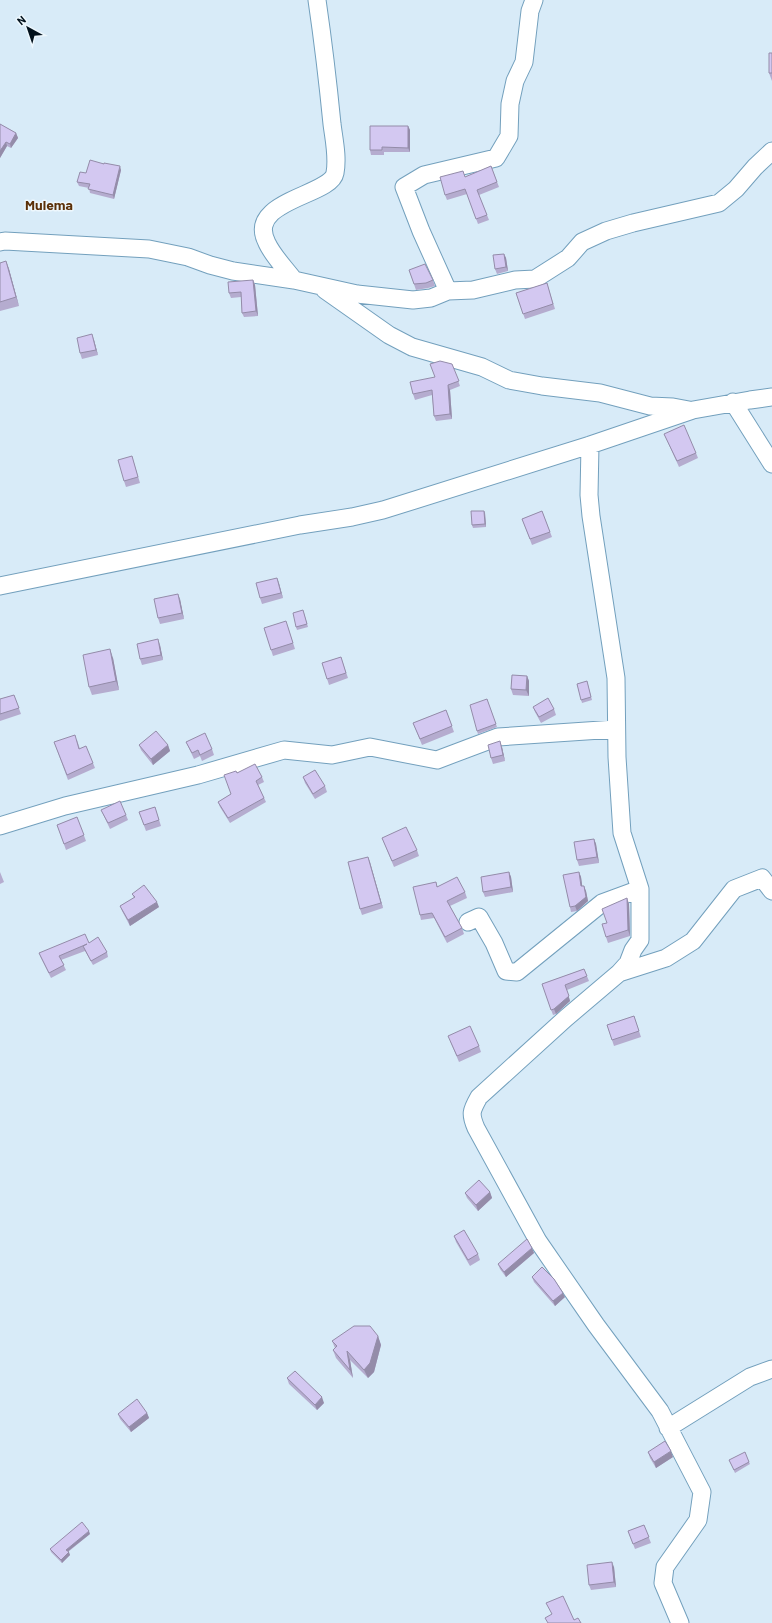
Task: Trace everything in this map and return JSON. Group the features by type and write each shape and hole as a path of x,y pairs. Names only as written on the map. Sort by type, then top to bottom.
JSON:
{"street":[{"path":"294,280 267,243 264,235 264,225 275,209 294,198 325,184 333,179 335,173 332,115 317,0"},
{"path":"448,291 404,188 424,175 496,158 509,136 510,104 515,81 524,62 530,10 534,0"},
{"path":"0,242 5,241 149,249 188,257 233,271 316,284 357,294 413,300 431,298 448,291 473,290 514,280 535,279 568,258 582,242 606,231 633,223 719,203 736,189 754,167 772,150"},
{"path":"316,284 374,325 412,347 482,368 509,380 542,386 600,393 650,406 693,410"},
{"path":"0,586 300,525 376,512 590,445 693,410 733,402 772,397"},
{"path":"733,402 772,464"},
{"path":"590,445 589,495 591,516 616,678 617,770 622,834 640,888 640,940 633,950 628,963 619,974 566,1018 479,1098 473,1107 471,1117 538,1241 596,1325 660,1411 702,1492 698,1520 665,1567 663,1583 680,1623"},
{"path":"0,826 65,806 198,775 284,750 332,755 370,747 437,760 498,737 616,729"},
{"path":"619,974 666,958 693,941 734,889 762,878 772,891"},
{"path":"468,922 478,917 494,943 506,971 517,972 602,903 640,888"},
{"path":"668,1428 750,1377 772,1369"}],"building":[{"path":"769,53 772,53 772,73 769,73"},
{"path":"0,124 16,133 10,144 6,142 0,151"},
{"path":"370,126 408,126 408,148 382,147 382,150 370,150"},
{"path":"90,160 120,166 113,195 88,189 90,184 77,182 80,172 86,173"},
{"path":"491,166 497,182 477,190 487,215 476,219 465,189 445,195 440,177 463,171 465,177"},
{"path":"504,254 506,267 495,269 493,255"},
{"path":"6,261 16,297 0,302 0,263"},
{"path":"425,264 433,280 426,283 414,284 409,270"},
{"path":"253,280 256,311 242,313 241,292 229,293 228,282"},
{"path":"547,283 553,304 523,314 516,293"},
{"path":"92,334 96,350 80,353 77,338"},
{"path":"440,361 452,364 459,381 448,385 450,414 434,416 432,390 413,394 410,382 435,377 430,364"},
{"path":"684,425 696,453 677,461 664,434"},
{"path":"132,456 138,477 124,481 118,460"},
{"path":"471,511 484,511 485,524 472,525"},
{"path":"542,511 550,532 530,539 522,519"},
{"path":"277,578 281,593 260,598 256,583"},
{"path":"178,594 182,613 158,618 154,599"},
{"path":"303,610 307,624 296,627 293,613"},
{"path":"286,621 293,643 271,650 264,628"},
{"path":"158,639 161,655 140,659 137,644"},
{"path":"110,649 116,681 89,687 83,655"},
{"path":"341,657 346,673 327,679 322,663"},
{"path":"512,675 527,676 526,690 511,689"},
{"path":"587,681 591,697 581,700 577,684"},
{"path":"14,695 19,708 0,714 0,699"},
{"path":"548,698 554,709 539,717 533,707"},
{"path":"487,699 496,724 477,731 470,705"},
{"path":"446,710 452,726 420,739 413,723"},
{"path":"156,731 168,745 151,759 139,745"},
{"path":"205,733 212,749 200,755 198,750 192,753 186,742"},
{"path":"75,735 79,749 86,746 93,763 67,775 54,742"},
{"path":"500,741 503,755 491,758 488,745"},
{"path":"255,764 262,777 256,781 264,798 228,818 218,802 231,794 224,775 236,771 237,773"},
{"path":"315,770 325,786 313,794 303,777"},
{"path":"120,801 126,815 108,823 101,810"},
{"path":"155,807 159,820 144,825 139,812"},
{"path":"77,817 84,835 64,844 57,825"},
{"path":"406,827 417,850 392,861 382,838"},
{"path":"594,839 597,857 577,860 574,842"},
{"path":"368,857 381,903 360,909 348,862"},
{"path":"509,872 511,887 483,892 481,877"},
{"path":"579,872 581,886 584,886 586,897 575,906 570,907 563,875"},
{"path":"457,877 465,892 447,901 462,928 445,937 432,913 420,915 413,887 436,882 437,887"},
{"path":"144,885 157,902 128,920 120,906 135,897 132,894"},
{"path":"627,898 628,930 606,937 602,924 607,923 602,909"},
{"path":"85,934 89,943 98,937 107,952 91,961 83,946 87,944 59,956 64,965 49,973 39,953"},
{"path":"584,969 587,976 565,985 569,996 551,1010 542,984"},
{"path":"634,1016 639,1031 612,1040 607,1025"},
{"path":"470,1026 479,1046 457,1056 448,1036"},
{"path":"479,1180 490,1192 476,1205 465,1193"},
{"path":"464,1230 478,1254 468,1260 454,1236"},
{"path":"527,1239 532,1248 504,1272 498,1264"},
{"path":"542,1267 554,1279 563,1293 553,1301 532,1277"},
{"path":"354,1326 370,1326 378,1336 370,1363 364,1370 347,1351 350,1370 333,1350 337,1346 332,1341"},
{"path":"295,1371 322,1397 315,1405 287,1378"},
{"path":"137,1399 147,1413 129,1427 118,1414"},
{"path":"665,1441 671,1451 654,1462 648,1452"},
{"path":"745,1452 749,1462 734,1470 729,1460"},
{"path":"82,1522 89,1531 66,1550 69,1552 61,1560 50,1549"},
{"path":"644,1525 649,1537 633,1544 628,1531"},
{"path":"612,1562 614,1582 589,1585 587,1565"},
{"path":"563,1596 574,1620 578,1618 581,1623 548,1623 545,1618 552,1614 546,1603"}],"district":[{"name":"Mulema","path":"49,205"}]}
